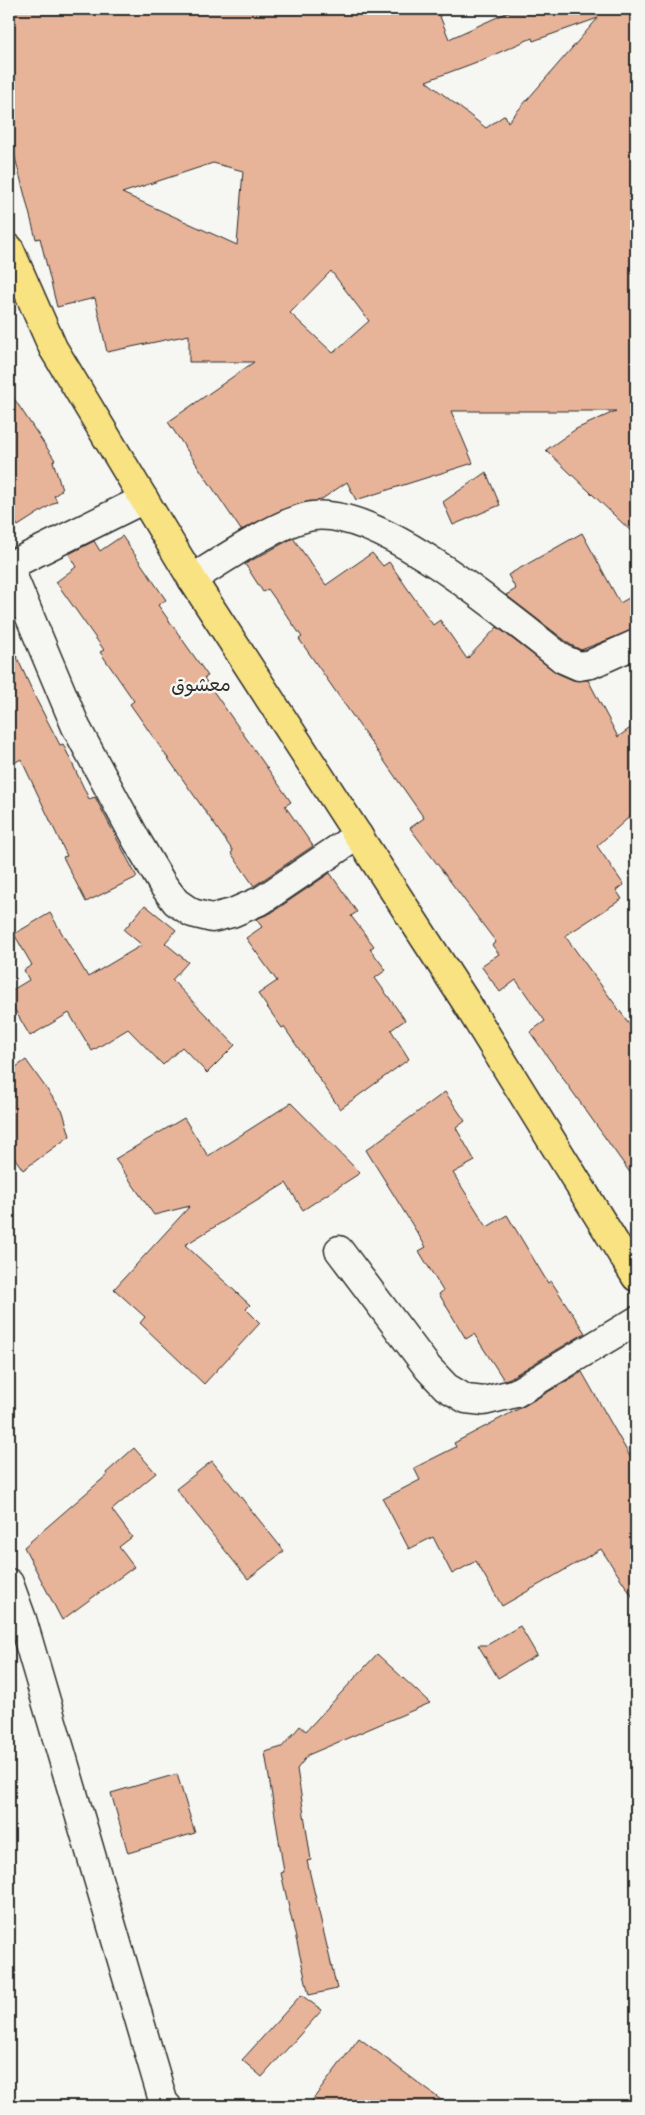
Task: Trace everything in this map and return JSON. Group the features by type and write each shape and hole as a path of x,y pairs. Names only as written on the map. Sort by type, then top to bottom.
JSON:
{"main road":[{"path":"9,248 53,348 192,579 464,999 636,1277"}],"street":[{"path":"144,499 9,567 76,727 137,841 163,885 176,902 192,913 212,918 232,913 262,900 358,836"},
{"path":"192,579 279,528 312,516 345,518 374,529 445,570 563,659 579,666 591,664 636,644"},
{"path":"339,1250 428,1368 446,1386 466,1399 484,1401 516,1393 636,1321"},
{"path":"9,1583 22,1619 164,2106"}],"building":[{"path":"9,9 437,9 449,39 515,9 636,9 636,536 546,450 576,429 616,411 451,411 473,463 356,500 347,482 319,501 294,505 241,530 168,422 254,362 189,362 189,335 107,352 95,298 57,307 40,238 36,239 9,134","holes":["598,18 508,122 505,115 486,128 426,81 482,60 532,38 533,41","213,163 243,171 237,245 122,193","331,271 369,321 333,353 290,313"]},
{"path":"9,391 55,460 53,461 62,490 54,496 57,501 18,526 9,512"},
{"path":"486,472 500,505 453,525 443,502"},
{"path":"582,533 620,603 636,594 636,629 581,650 571,645 506,595 516,589 508,575"},
{"path":"122,536 166,600 158,605 208,676 204,678 291,802 285,806 313,846 254,886 231,853 233,851 130,704 134,701 100,652 104,650 56,582 76,567 69,554 94,541 100,551"},
{"path":"293,538 326,585 372,553 383,566 389,562 433,625 440,620 467,659 497,627 557,673 573,680 588,680 618,737 636,724 636,811 597,846 624,885 616,890 622,899 565,936 636,1033 636,1181 530,1032 545,1021 516,980 500,992 481,966 499,954 492,945 496,942 410,828 424,818 299,639 302,637 268,589 263,592 245,564"},
{"path":"9,640 36,699 60,745 63,744 89,799 95,797 137,877 86,902 63,857 67,856 21,759 9,766"},
{"path":"330,873 357,912 351,916 374,946 370,949 386,970 375,978 405,1020 391,1030 409,1059 340,1109 284,1027 282,1028 258,994 277,981 246,938 262,927 256,919 271,913"},
{"path":"145,905 176,930 165,943 188,962 172,980 235,1045 207,1073 182,1047 163,1065 128,1029 92,1051 69,1013 30,1036 9,1000 9,992 29,980 24,970 32,965 14,934 50,913 88,977 142,945 124,930"},
{"path":"26,1060 63,1112 70,1136 23,1170 9,1150 9,1072"},
{"path":"445,1092 465,1121 456,1128 475,1161 453,1173 487,1227 507,1215 548,1283 551,1281 585,1333 504,1380 474,1334 466,1339 439,1294 443,1291 419,1251 426,1247 366,1150"},
{"path":"291,1103 360,1173 303,1210 286,1183 185,1245 250,1305 246,1309 260,1323 204,1384 140,1323 145,1317 114,1289 190,1206 154,1215 115,1159 184,1118 208,1156"},
{"path":"582,1372 636,1467 636,1602 601,1549 502,1606 476,1561 452,1574 433,1537 409,1549 383,1499 420,1480 414,1468 456,1447 454,1443 524,1406"},
{"path":"134,1448 156,1473 112,1510 132,1537 119,1547 134,1567 62,1620 24,1547 107,1475 106,1473"},
{"path":"212,1461 284,1551 248,1579 176,1489"},
{"path":"520,1626 537,1655 498,1678 478,1645 487,1645"},
{"path":"377,1654 430,1703 308,1755 297,1769 311,1860 307,1861 337,1989 309,1995 281,1873 284,1872 265,1752 282,1747 300,1726 306,1731"},
{"path":"177,1774 195,1833 128,1853 111,1793"},
{"path":"301,1995 322,2010 262,2077 242,2060"},
{"path":"359,2038 449,2106 308,2106"}],"district":[{"name":"معشوق","path":"201,685"}]}
